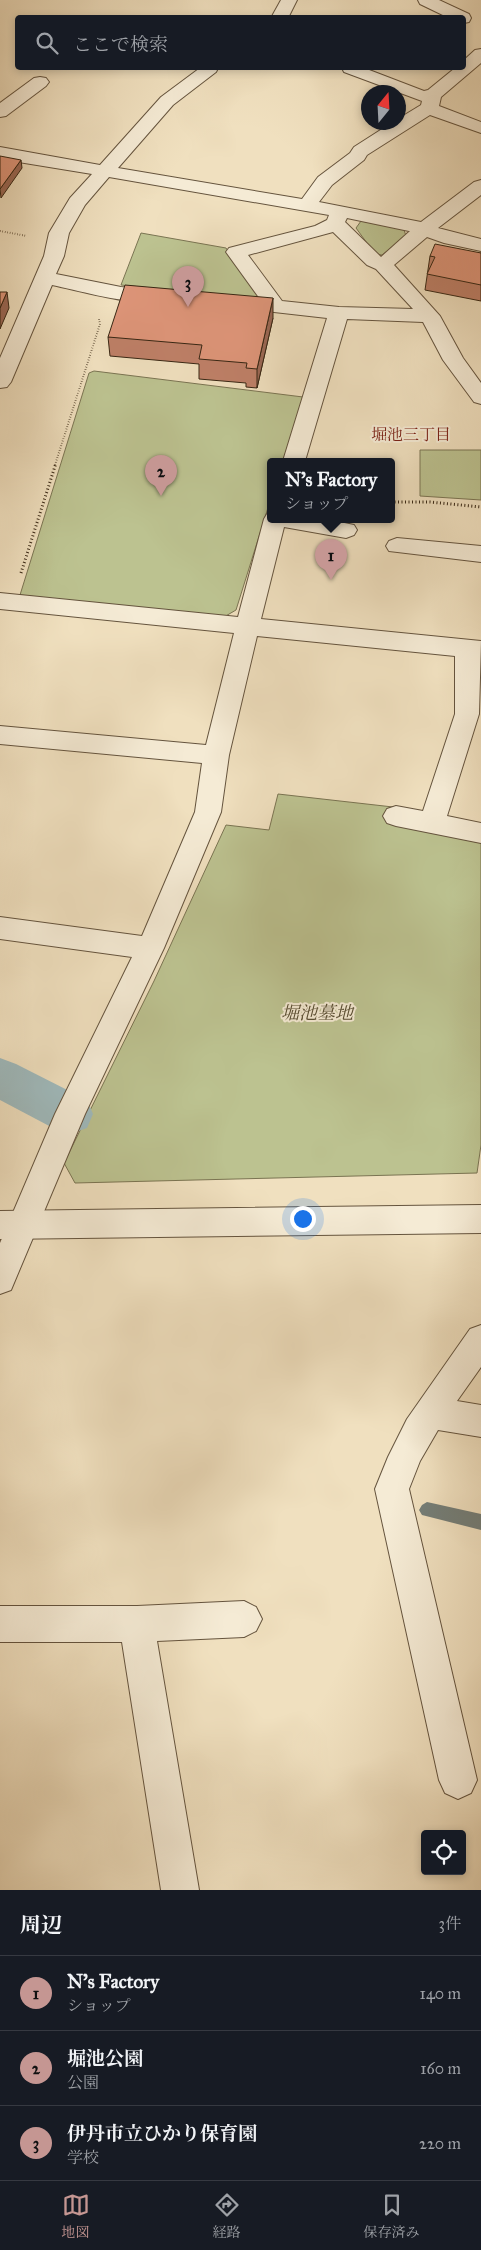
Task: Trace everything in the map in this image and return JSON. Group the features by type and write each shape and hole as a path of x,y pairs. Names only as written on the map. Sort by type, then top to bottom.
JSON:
{"street":[{"path":"281,15 289,0"},
{"path":"426,0 462,15"},
{"path":"466,68 481,54"},
{"path":"0,382 54,256 59,233 77,202 167,101 207,70"},
{"path":"355,70 422,96 481,128"},
{"path":"306,206 325,181 357,156 360,151 431,101 464,70"},
{"path":"0,112 40,82"},
{"path":"0,153 306,206 337,217 423,230 481,245"},
{"path":"382,265 423,230 481,186"},
{"path":"337,217 374,261 382,265 430,316 453,360 481,397"},
{"path":"275,306 236,252 322,230 337,217"},
{"path":"44,277 121,293 179,298"},
{"path":"218,301 339,313 430,316"},
{"path":"295,458 339,313"},
{"path":"453,360 481,363"},
{"path":"0,1280 13,1224 70,1114 150,948 208,812 216,755 246,628 274,523"},
{"path":"306,523 346,530"},
{"path":"397,546 481,554"},
{"path":"6,602 246,628 476,646 466,714 432,823"},
{"path":"0,735 216,755"},
{"path":"396,816 481,833"},
{"path":"0,928 150,948"},
{"path":"13,1224 481,1219"},
{"path":"458,1780 392,1489 400,1466 432,1413 481,1340"},
{"path":"432,1413 481,1421"},
{"path":"0,1624 137,1624 244,1619"},
{"path":"137,1624 180,1890"}],"path":[{"path":"6,602 100,324 98,308 86,286"},
{"path":"395,502 430,502 481,507"}],"green space":[{"path":"361,221 394,226 404,230 406,236 382,255 375,254 356,228"},
{"path":"141,233 226,248 258,295 255,298 121,285"},
{"path":"94,371 303,397 284,458 267,458 267,511 236,610 224,617 20,595 89,373"},
{"path":"420,450 481,450 481,500 420,496"},
{"name":"堀池墓地","path":"278,794 393,807 391,824 481,843 481,1145 477,1173 75,1183 64,1163 154,981 226,825 269,830"}],"building":[{"path":"0,156 21,160 0,189"},
{"path":"435,244 481,253 481,285 427,274 435,257 430,256"},
{"path":"125,285 273,298 257,369 246,368 247,363 199,359 202,345 108,337"},
{"path":"0,292 7,292 0,308"}],"waterway":[{"path":"0,1078 70,1114"},
{"path":"427,1510 481,1522"}],"place":[{"name":"伊丹市立ひかり保育園","path":"188,307"},
{"name":"堀池公園","path":"161,496"},
{"name":"N's Factory","path":"331,580"}],"district":[{"name":"堀池三丁目","path":"411,434"}]}
